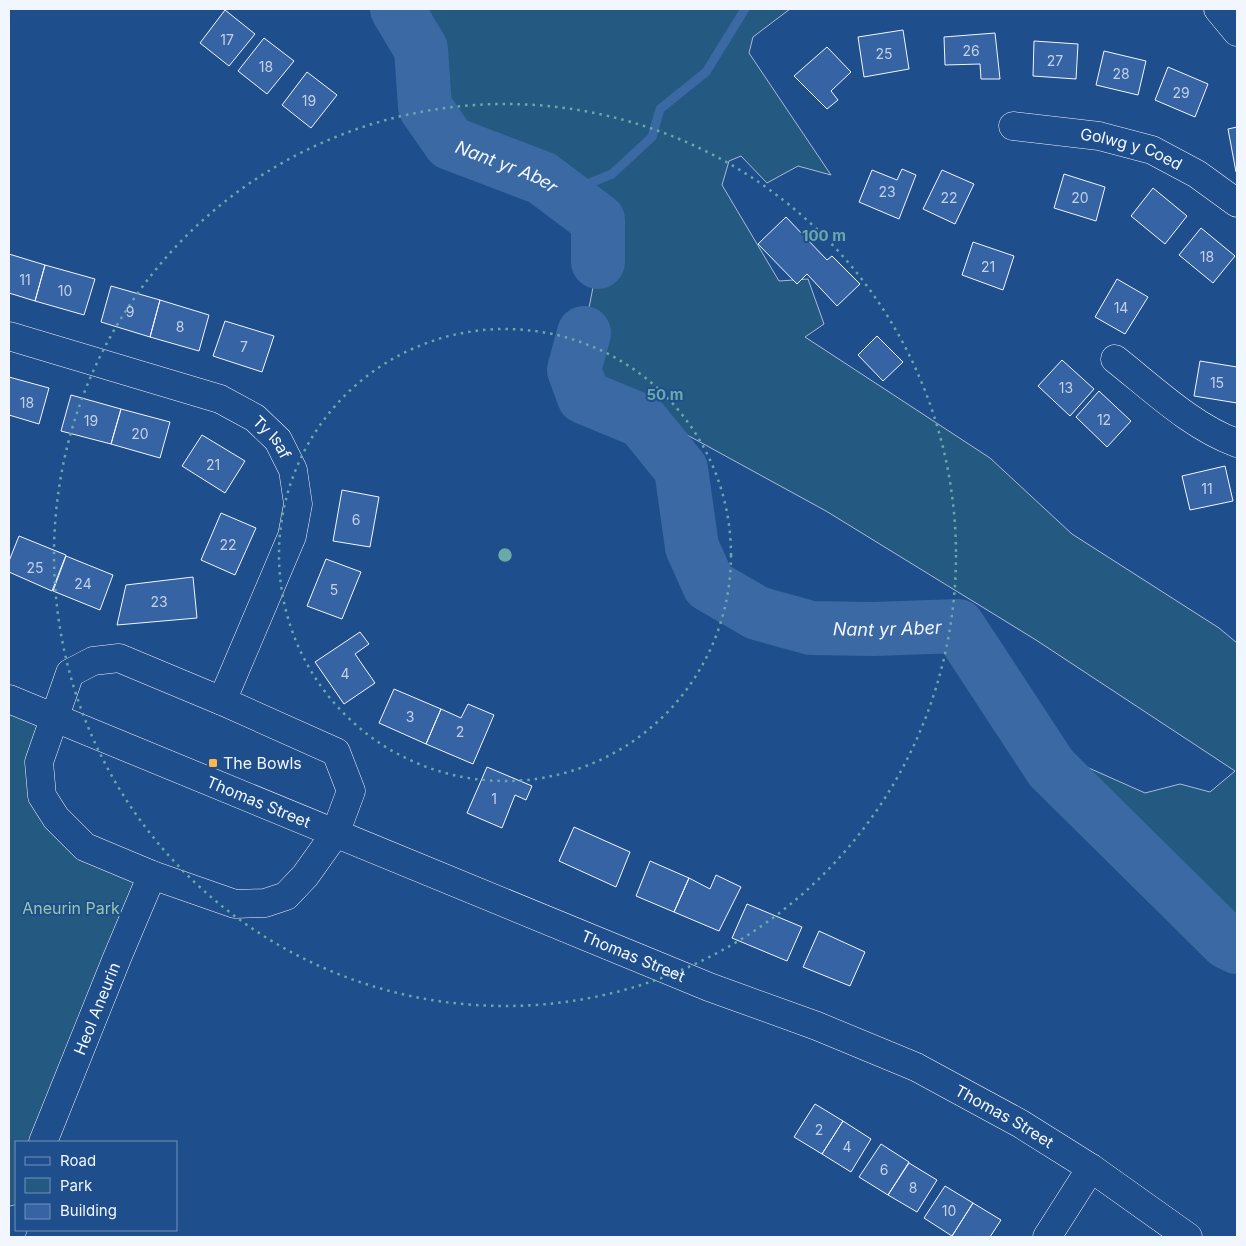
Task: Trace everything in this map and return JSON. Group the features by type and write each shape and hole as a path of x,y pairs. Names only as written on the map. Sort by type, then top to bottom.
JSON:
{"street":[{"path":"1218,9 1237,32"},
{"name":"Golwg y Coed","path":"1013,126 1099,136 1152,150 1198,174 1237,203"},
{"name":"Ty Isaf","path":"9,336 220,399 255,418 278,440 293,470 296,487 298,504 292,536 222,701"},
{"path":"1115,359 1196,422 1237,443"},
{"path":"119,658 222,701 336,752 351,791 335,834 305,876 286,896 265,902 235,904 152,875 85,847 56,818 42,796 39,762 70,673 93,661 119,658"},
{"name":"Thomas Street","path":"9,699 709,987 817,1026 916,1067 1021,1124 1091,1168 1188,1237"},
{"name":"Heol Aneurin","path":"43,1141 152,875"},
{"path":"1047,1237 1091,1168"},
{"path":"10,1237 15,1222"}],"green space":[{"path":"397,9 790,9 753,37 749,53 831,175 798,166 767,183 741,156 729,161 722,185 779,281 808,279 824,324 805,337 990,458 1072,534 1219,628 1237,643 1237,947 1227,941 1051,768 1035,744 1145,793 1180,784 1210,792 1235,771 1036,640 826,511 678,430 642,421 584,397 574,370 584,333 598,262 598,220 542,178 450,143 425,107 421,49"},
{"name":"Aneurin Park","path":"9,699 49,736 56,818 152,875 43,1141 15,1141 15,1222 9,1237"}],"building":[{"path":"225,10 255,34 229,66 200,43"},
{"path":"903,30 909,69 864,77 858,37"},
{"path":"995,33 1000,79 981,79 980,64 945,65 944,37"},
{"path":"264,38 294,61 267,94 238,71"},
{"path":"1034,41 1078,44 1076,79 1033,76"},
{"path":"827,47 851,72 831,91 838,100 827,109 794,76"},
{"path":"1104,51 1146,61 1138,95 1096,85"},
{"path":"1168,67 1208,84 1195,117 1155,100"},
{"path":"307,72 337,95 311,128 282,105"},
{"path":"1237,127 1237,172 1236,172 1228,129"},
{"path":"902,169 916,175 899,219 859,202 872,170 897,180"},
{"path":"942,170 974,184 955,224 923,209"},
{"path":"1064,174 1105,187 1096,221 1054,208"},
{"path":"1153,188 1187,216 1165,244 1131,216"},
{"path":"786,217 827,260 832,256 860,284 837,306 807,274 797,284 758,244"},
{"path":"1201,228 1235,256 1213,283 1179,255"},
{"path":"973,242 1014,256 1003,290 962,275"},
{"path":"9,254 45,265 35,301 9,293"},
{"path":"45,265 95,279 84,315 35,301"},
{"path":"1117,279 1148,297 1125,334 1095,317"},
{"path":"111,286 160,300 150,337 101,322"},
{"path":"160,300 209,315 199,351 150,337"},
{"path":"225,321 274,336 262,372 213,356"},
{"path":"877,336 903,362 883,381 858,355"},
{"path":"1062,360 1094,389 1070,416 1038,386"},
{"path":"1200,361 1237,367 1237,403 1194,396"},
{"path":"9,377 49,388 39,424 9,415"},
{"path":"1099,391 1131,421 1107,447 1076,417"},
{"path":"71,395 121,409 111,444 61,431"},
{"path":"121,409 170,422 160,458 111,444"},
{"path":"202,435 245,461 225,493 182,466"},
{"path":"1225,466 1233,501 1190,510 1182,476"},
{"path":"342,490 379,497 370,547 333,541"},
{"path":"221,513 256,528 235,575 201,560"},
{"path":"19,536 66,555 52,591 9,572 9,561"},
{"path":"66,556 113,575 100,610 53,591"},
{"path":"326,559 361,572 342,619 307,606"},
{"path":"193,577 197,618 117,625 126,585"},
{"path":"360,632 369,644 355,654 375,683 344,704 315,662"},
{"path":"394,689 441,709 426,744 379,723"},
{"path":"468,704 494,715 473,764 426,744 441,709 461,718"},
{"path":"487,767 532,786 526,800 515,795 502,828 467,813"},
{"path":"574,827 630,852 616,887 559,861"},
{"path":"650,861 689,878 674,912 636,896"},
{"path":"716,875 741,887 719,931 674,912 689,878 710,889"},
{"path":"747,904 802,927 787,961 732,938"},
{"path":"819,931 865,952 850,986 803,967"},
{"path":"815,1104 843,1121 822,1154 794,1137"},
{"path":"843,1121 871,1139 851,1172 822,1154"},
{"path":"881,1144 909,1162 888,1195 859,1177"},
{"path":"909,1163 937,1180 917,1212 888,1195"},
{"path":"945,1186 973,1203 952,1236 924,1218"},
{"path":"973,1203 1001,1220 990,1237 952,1236"}],"waterway":[{"name":"Nant yr Aber","path":"397,9 421,49 425,107 450,143 542,178 598,220 598,262"},
{"path":"563,194 612,174 652,137 660,109 706,72 745,9"},
{"name":"Nant yr Aber","path":"584,333 574,370 584,397 642,421 681,469 692,547 709,585 757,613 811,628 874,629 958,626 1051,768 1227,942 1237,947"}],"place":[{"name":"The Bowls","path":"213,763"}]}
